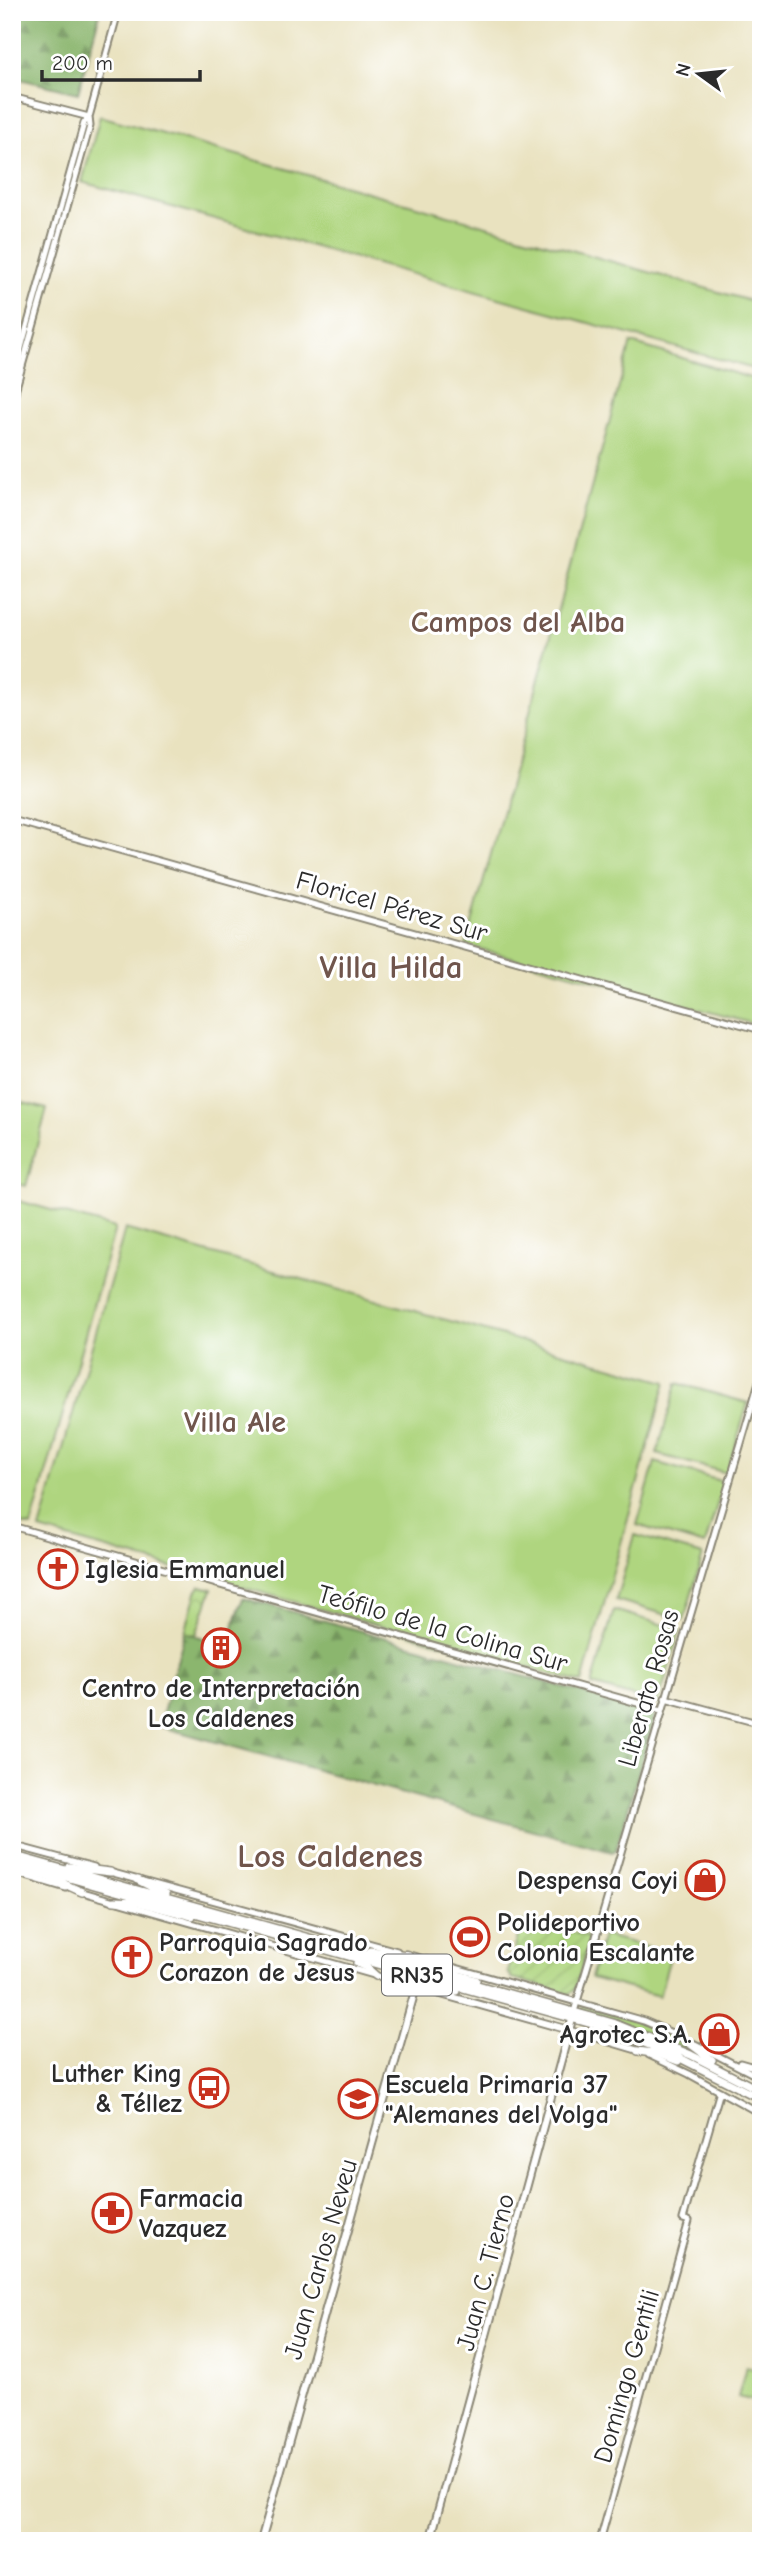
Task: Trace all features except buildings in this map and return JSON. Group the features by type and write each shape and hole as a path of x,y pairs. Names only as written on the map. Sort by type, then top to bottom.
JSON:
{"highway":[{"path":"12,1854 66,1867 110,1872"},
{"name":"RN35","path":"12,1854 233,1917 301,1942 623,2026 721,2069 761,2090"},
{"name":"RN35","path":"12,1861 218,1919 312,1939 530,2003"},
{"path":"12,1867 47,1877 82,1892"},
{"path":"138,1880 157,1891 233,1917"},
{"path":"114,1901 141,1903 184,1915 218,1919"},
{"path":"312,1939 331,1940 373,1952 408,1955"},
{"path":"301,1942 320,1952 364,1965 376,1976"},
{"path":"440,1963 462,1976 503,1988 530,2003"},
{"path":"426,1990 451,1989 492,2000 530,2003"},
{"name":"RN35","path":"573,2015 642,2040 761,2099"},
{"path":"681,2037 709,2059 761,2090"},
{"path":"638,2051 661,2054 715,2079 736,2085"}],"main road":[{"path":"12,402 14,391"},
{"path":"416,1987 569,2030"},
{"name":"Juan Carlos Neveu","path":"261,2541 416,1987"},
{"name":"Juan C. Tierno","path":"430,2541 573,2015"},
{"path":"12,2538 20,2541"}],"street":[{"path":"14,391 90,126 89,117 118,12"},
{"path":"12,97 89,117"},
{"path":"12,380 83,124 89,117"},
{"name":"Floricel Pérez Sur","path":"12,820 761,1030"},
{"name":"Liberato Rosas","path":"573,2015 761,1375"},
{"name":"Teófilo de la Colina Sur","path":"12,1526 662,1710"},
{"path":"665,1698 761,1724"},
{"path":"12,1844 649,2023 761,2078"},
{"path":"12,1872 416,1987"},
{"path":"260,1942 267,1916"},
{"path":"569,2030 638,2051 761,2114"},
{"path":"729,2060 761,2069"},
{"name":"Domingo Gentili","path":"600,2541 720,2091"}],"green space":[{"path":"12,12 100,12 78,93 12,77"},
{"path":"100,116 761,304 761,371 82,182"},
{"path":"631,343 761,381 761,1026 466,945"},
{"path":"12,1100 47,1109 26,1186 12,1183"},
{"path":"12,1199 115,1228 31,1527 12,1522"},
{"path":"125,1229 666,1382 582,1683 40,1530"},
{"path":"677,1383 748,1403 727,1473 657,1454"},
{"path":"655,1462 724,1482 705,1545 637,1525"},
{"path":"635,1535 703,1555 684,1620 616,1600"},
{"path":"200,1586 212,1589 196,1635 185,1632"},
{"path":"243,1598 652,1712 655,1716 616,1850 612,1852 162,1727 160,1724 185,1632 219,1643 215,1654 223,1656"},
{"path":"614,1610 680,1630 658,1704 592,1685"},
{"path":"527,1920 586,1936 589,1941 575,1990 569,1994 512,1978 508,1972 522,1923"},
{"path":"603,1935 671,1954 659,1996 591,1978"},
{"path":"583,2006 630,2019 660,2031 700,2056 645,2032 580,2011"},
{"path":"746,2366 761,2370 761,2403 738,2397"}],"place":[{"name":"Iglesia Emmanuel","path":"58,1569"},
{"name":"Centro de Interpretación Los Caldenes","path":"221,1648"},
{"name":"Despensa Coyi","path":"705,1880"},
{"name":"Polideportivo Colonia Escalante","path":"470,1937"},
{"name":"Parroquia Sagrado Corazon de Jesus","path":"132,1957"},
{"name":"Agrotec S.A.","path":"719,2034"},
{"name":"Luther King & Téllez","path":"209,2088"},
{"name":"Escuela Primaria 37 \"Alemanes del Volga\"","path":"358,2099"},
{"name":"Farmacia Vazquez","path":"112,2213"}],"district":[{"name":"Campos del Alba","path":"518,622"},
{"name":"Villa Hilda","path":"391,966"},
{"name":"Villa Ale","path":"235,1422"},
{"name":"Los Caldenes","path":"330,1855"}]}
